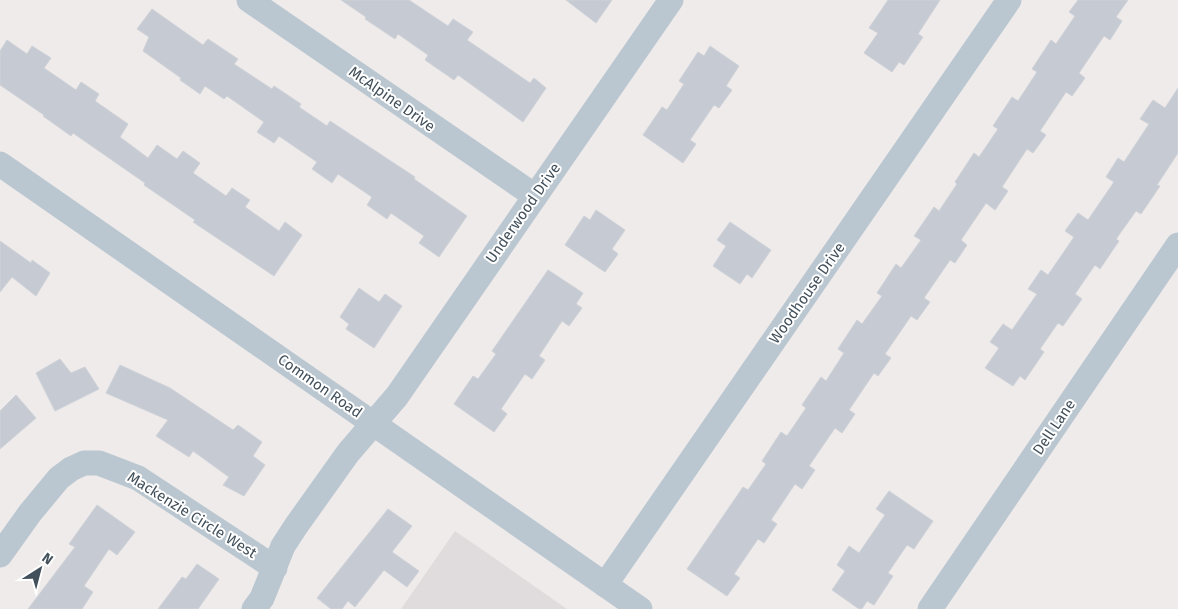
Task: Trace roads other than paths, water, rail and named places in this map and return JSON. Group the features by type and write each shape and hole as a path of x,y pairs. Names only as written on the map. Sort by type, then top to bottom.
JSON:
{"street":[{"name":"McAlpine Drive","path":"249,0 535,196"},
{"name":"Underwood Drive","path":"254,609 262,598 283,546 296,526 348,453 397,396 671,0"},
{"name":"Woodhouse Drive","path":"605,585 1010,0"},
{"name":"Common Road","path":"0,164 640,609"},
{"name":"Dell Lane","path":"930,609 1178,245"},
{"name":"Mackenzie Circle West","path":"0,555 30,513 60,478 71,469 84,463 99,463 138,478 275,568"}]}
